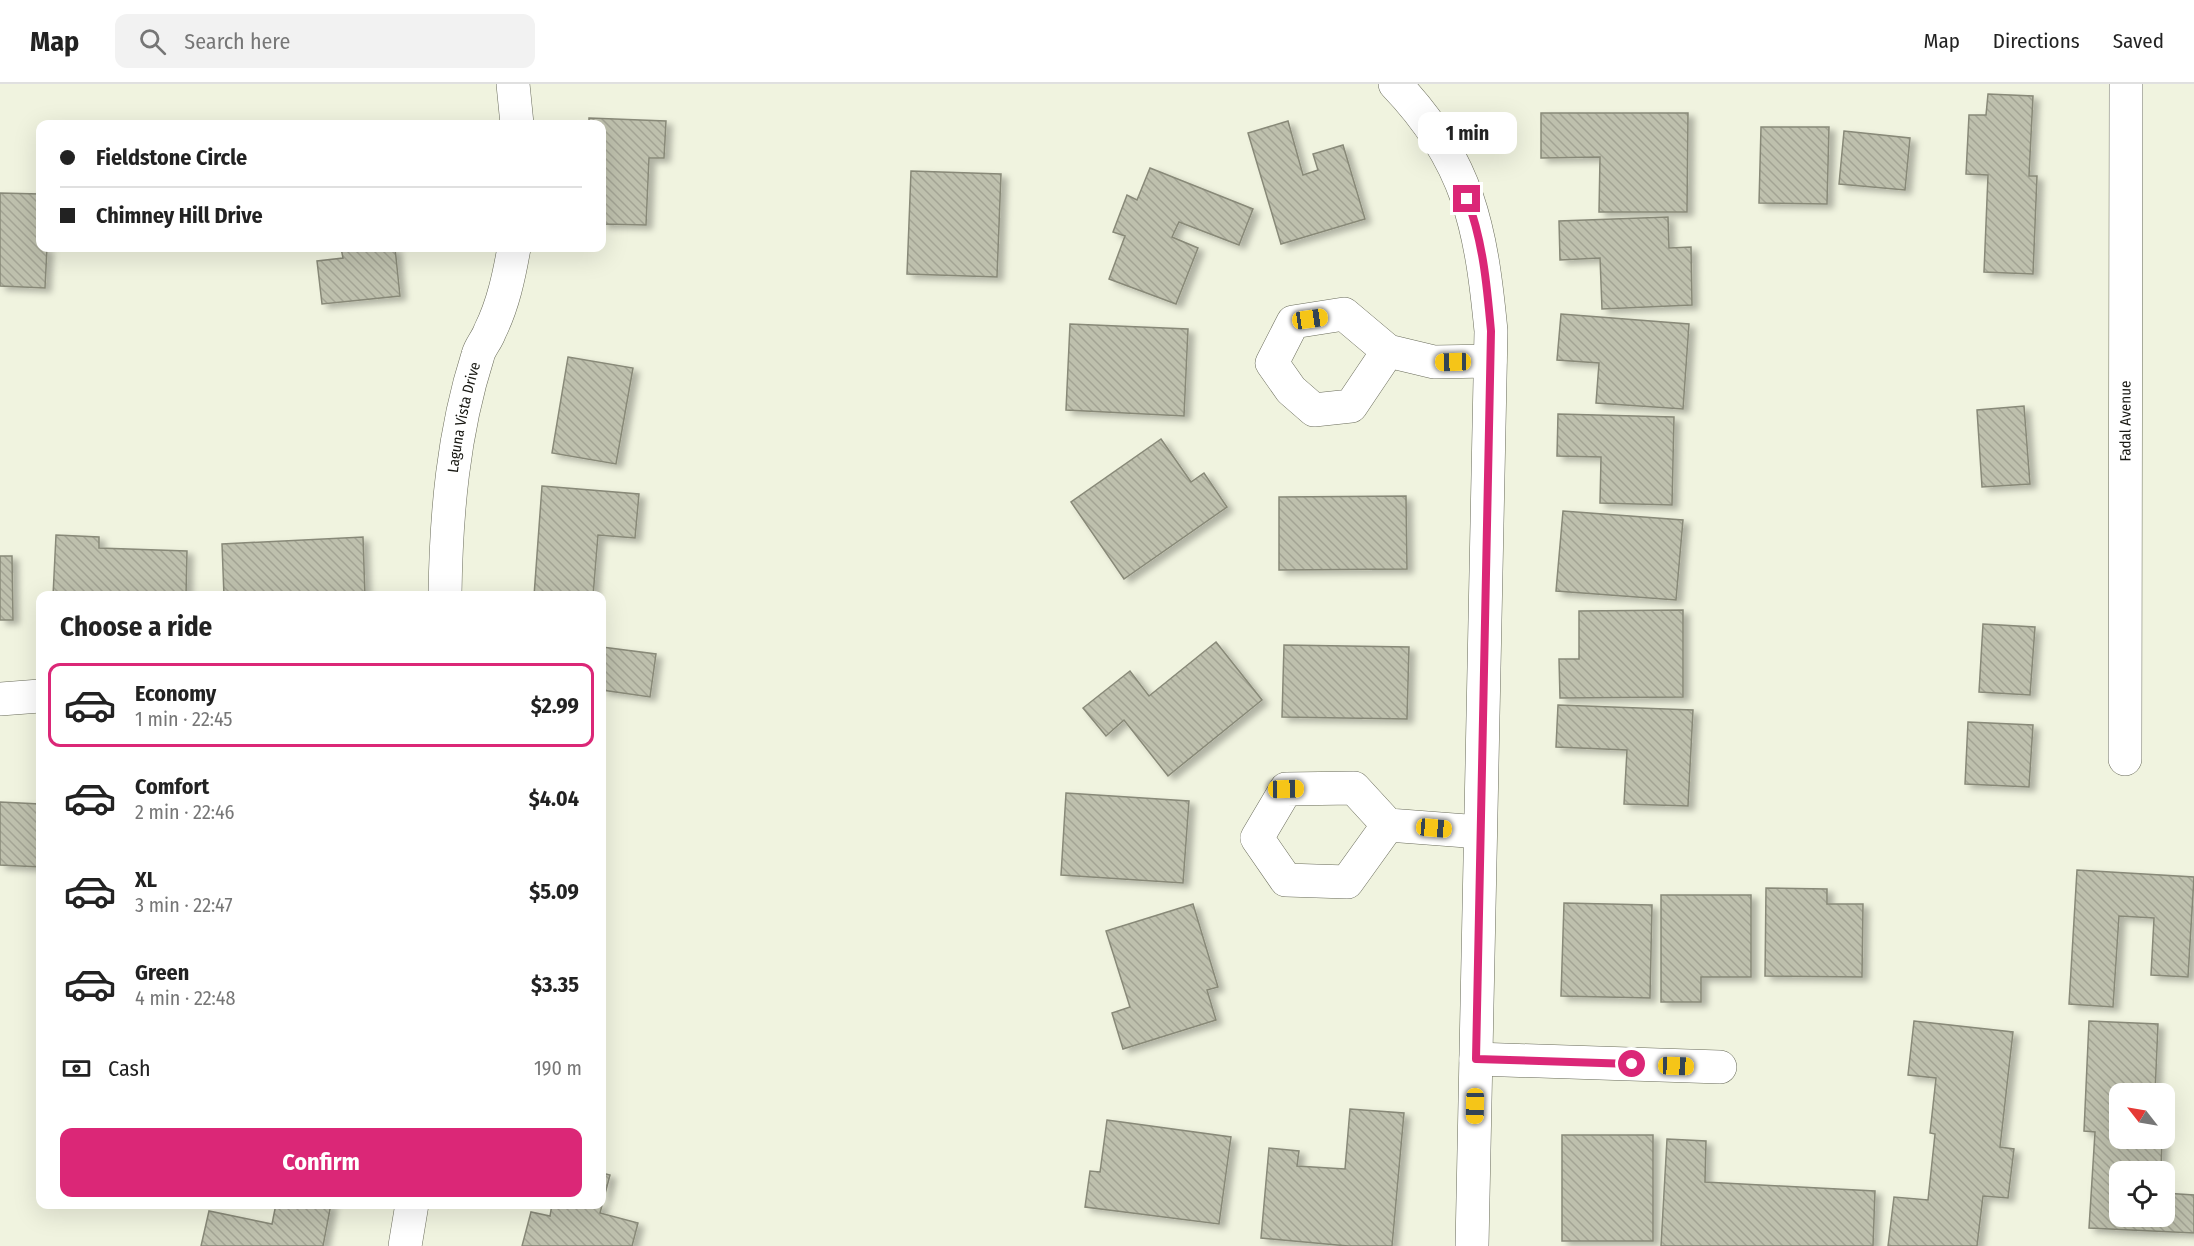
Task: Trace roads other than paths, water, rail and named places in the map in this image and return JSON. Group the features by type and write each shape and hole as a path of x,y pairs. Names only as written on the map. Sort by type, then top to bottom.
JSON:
{"street":[{"path":"513,84 517,120"},
{"path":"1395,84 1423,113 1452,157 1475,220 1491,331 1472,1246"},
{"name":"Fadal Avenue","path":"2125,759 2126,84"},
{"name":"Laguna Vista Drive","path":"445,591 451,483 463,406 478,352 491,331 502,300 512,252"},
{"path":"1388,351 1434,362 1490,361"},
{"path":"0,699 36,696"},
{"path":"1388,825 1480,832"},
{"path":"1476,1059 1720,1067"},
{"path":"405,1246 411,1209"}]}
